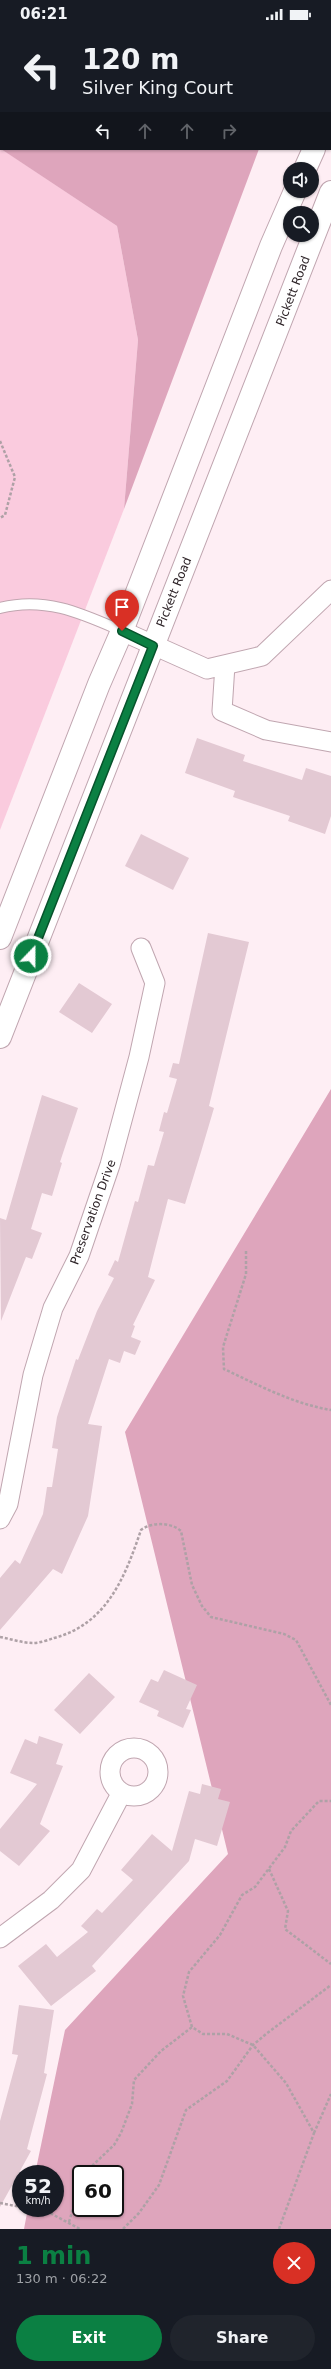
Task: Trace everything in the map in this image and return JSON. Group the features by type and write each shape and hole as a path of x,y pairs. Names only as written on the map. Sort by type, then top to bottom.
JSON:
{"main road":[{"path":"308,162 314,150"},
{"name":"Pickett Road","path":"0,1037 331,192"},
{"path":"0,938 99,684 122,631 271,246 292,198"}],"street":[{"path":"122,631 207,669 262,656 331,590"},
{"path":"225,665 222,711 266,730 331,742"},
{"name":"Preservation Drive","path":"0,1519 8,1504 31,1383 53,1308 79,1256 110,1165 139,1057 155,983 141,948"},
{"path":"0,1938 51,1900 81,1870 121,1794"}],"lane":[{"path":"0,608 38,605 69,609 122,631"}],"path":[{"path":"0,441 16,477 5,515 0,518"},
{"path":"246,1251 246,1274 223,1347 224,1369 263,1388 307,1404 331,1410"},
{"path":"0,1637 34,1643 61,1636 84,1625 108,1603 127,1572 141,1530 146,1526 158,1524 171,1526 181,1531 192,1585 202,1606 211,1617 284,1634 296,1640 331,1705"},
{"path":"314,2134 286,2083 253,2045 227,2034 203,2034 192,2027 183,1996 189,1972 220,1935 242,1895 254,1887 269,1869 285,1847 291,1831 319,1801 331,1801"},
{"path":"269,1869 288,1912 286,1929 314,1953 331,1964"},
{"path":"123,2229 139,2213 159,2185 186,2110 227,2081 253,2045 331,1985"},
{"path":"93,2165 114,2145 121,2132 132,2104 134,2080 161,2051 192,2027"},
{"path":"279,2229 314,2134 331,2094"},
{"path":"0,2203 12,2205"},
{"path":"69,2222 72,2212"},
{"path":"58,2217 80,2229"}],"shaded area":[{"path":"0,150 3,150 117,226 138,340 124,509 0,830"},
{"path":"3,150 259,150 124,509 138,340 117,226"},
{"path":"331,1089 331,2229 24,2229 26,2217 64,2217 64,2165 37,2165 65,2030 228,1854 125,1432"}],"building":[{"path":"197,738 245,755 243,761 302,780 306,768 331,776 331,816 325,834 288,821 290,816 233,797 235,791 185,773"},
{"path":"141,834 189,858 173,890 125,866"},
{"path":"208,933 249,942 209,1106 214,1108 201,1152 185,1204 168,1199 148,1277 155,1280 133,1325 135,1326 131,1337 141,1341 135,1355 124,1351 120,1363 109,1359 88,1424 102,1426 88,1516 62,1574 53,1569 0,1630 0,1578 15,1560 20,1564 43,1514 47,1487 52,1487 58,1449 52,1448 57,1417 76,1359 78,1360 97,1311 114,1278 108,1275 115,1260 118,1262 135,1201 138,1202 148,1165 154,1166 164,1132 159,1131 164,1112 167,1113 177,1079 169,1077 173,1063 179,1064"},
{"path":"79,983 112,1004 92,1033 59,1012"},
{"path":"42,1095 78,1108 60,1162 62,1163 52,1196 42,1193 31,1229 42,1233 32,1259 26,1257 1,1321 0,1218 6,1220"},
{"path":"164,1670 197,1685 186,1709 191,1710 183,1728 157,1716 159,1711 139,1702 151,1679 158,1682"},
{"path":"89,1673 115,1697 80,1734 54,1710"},
{"path":"39,1736 63,1744 56,1764 63,1766 40,1824 50,1831 19,1866 0,1851 0,1829 37,1784 10,1773 25,1739 37,1744"},
{"path":"202,1784 221,1789 218,1799 230,1802 217,1846 195,1839 189,1861 92,1966 96,1971 51,2006 18,1966 46,1944 57,1957 88,1932 81,1926 97,1909 102,1913 133,1880 121,1870 152,1834 172,1851 189,1791 200,1794"},
{"path":"19,2005 54,2010 44,2073 47,2074 27,2149 31,2151 23,2165 12,2165 12,2185 0,2207 0,2121 18,2055 12,2054"}],"route":[{"path":"31,956 153,646 122,631"}]}
